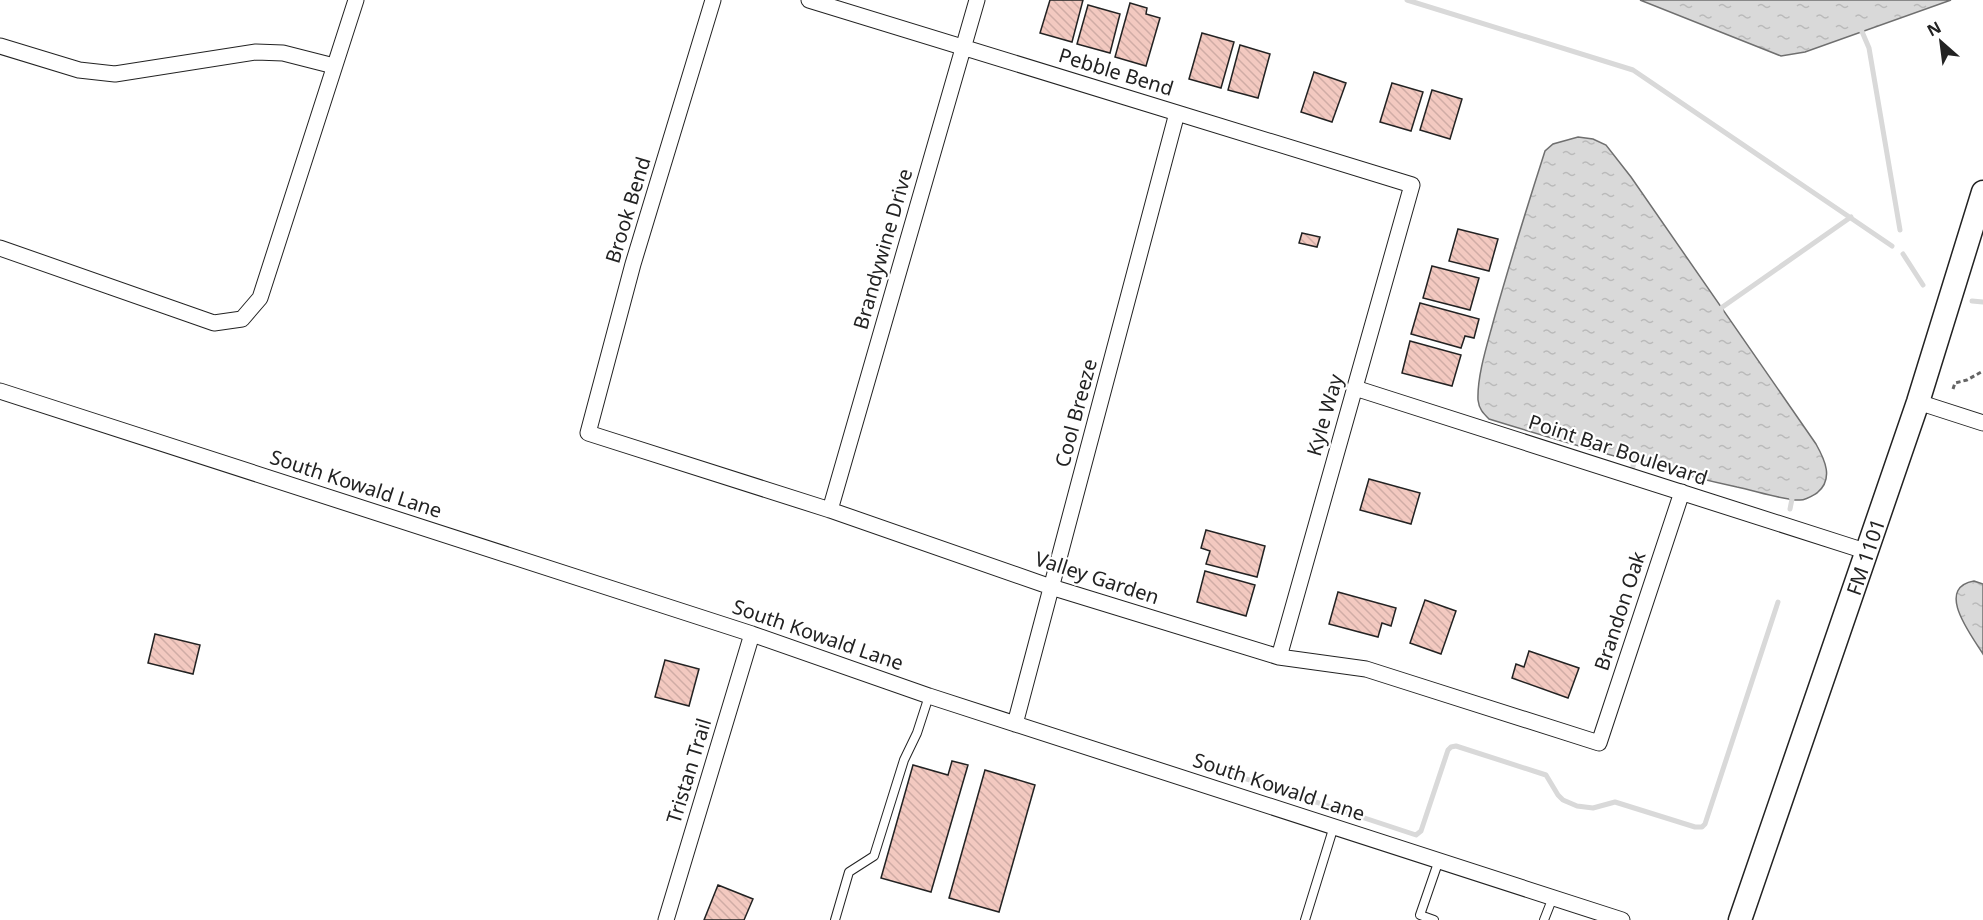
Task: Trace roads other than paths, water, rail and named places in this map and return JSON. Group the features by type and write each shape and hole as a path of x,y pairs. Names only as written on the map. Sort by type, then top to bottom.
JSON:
{"main road":[{"name":"FM 1101","path":"1740,920 1868,552 1918,402 1983,192"}],"street":[{"path":"0,248 214,323 242,319 260,298 356,0"},
{"name":"Brook Bend","path":"588,433 633,264 713,0"},
{"name":"Pebble Bend","path":"809,0 1412,185"},
{"name":"Brandywine Drive","path":"830,510 977,0"},
{"path":"0,46 79,70 115,74 255,52 282,53 334,66"},
{"name":"Cool Breeze","path":"1015,724 1177,113"},
{"name":"Kyle Way","path":"1279,657 1412,185"},
{"name":"Point Bar Boulevard","path":"1355,388 1868,552"},
{"name":"South Kowald Lane","path":"0,391 752,634 929,696 1622,920"},
{"path":"1918,402 1983,423"},
{"name":"Valley Garden","path":"588,433 830,510 1051,586 1279,657 1366,669 1599,743"},
{"name":"Brandon Oak","path":"1599,743 1682,492"},
{"name":"Tristan Trail","path":"666,920 752,634"}],"lane":[{"path":"835,920 849,872 874,856 904,760 917,733 929,696"},
{"path":"1305,920 1334,826"},
{"path":"1434,920 1420,915 1439,860"},
{"path":"1544,920 1553,897"}],"water":[{"path":"1640,0 1951,0 1805,52 1781,56"},
{"path":"1578,137 1593,139 1606,145 1631,177 1816,444 1825,463 1827,476 1817,493 1809,498 1794,500 1706,480 1613,456 1489,419 1482,411 1478,390 1483,359 1545,151 1553,144"},
{"path":"1974,581 1983,584 1983,654 1965,625 1956,602 1957,593 1962,585"}],"waterway":[{"path":"1407,0 1633,70 1892,246"},
{"path":"1860,27 1869,48 1900,230"},
{"path":"1721,313 1721,308 1851,217"},
{"path":"1903,254 1923,285"},
{"path":"1972,301 1983,302"},
{"path":"1632,470 1636,455"},
{"path":"1789,493 1792,499 1790,509"},
{"path":"1210,767 1416,835 1421,831 1448,750 1456,746 1546,775 1558,795 1563,800 1577,806 1593,808 1615,802 1695,827 1702,827 1705,824 1778,602"}]}
